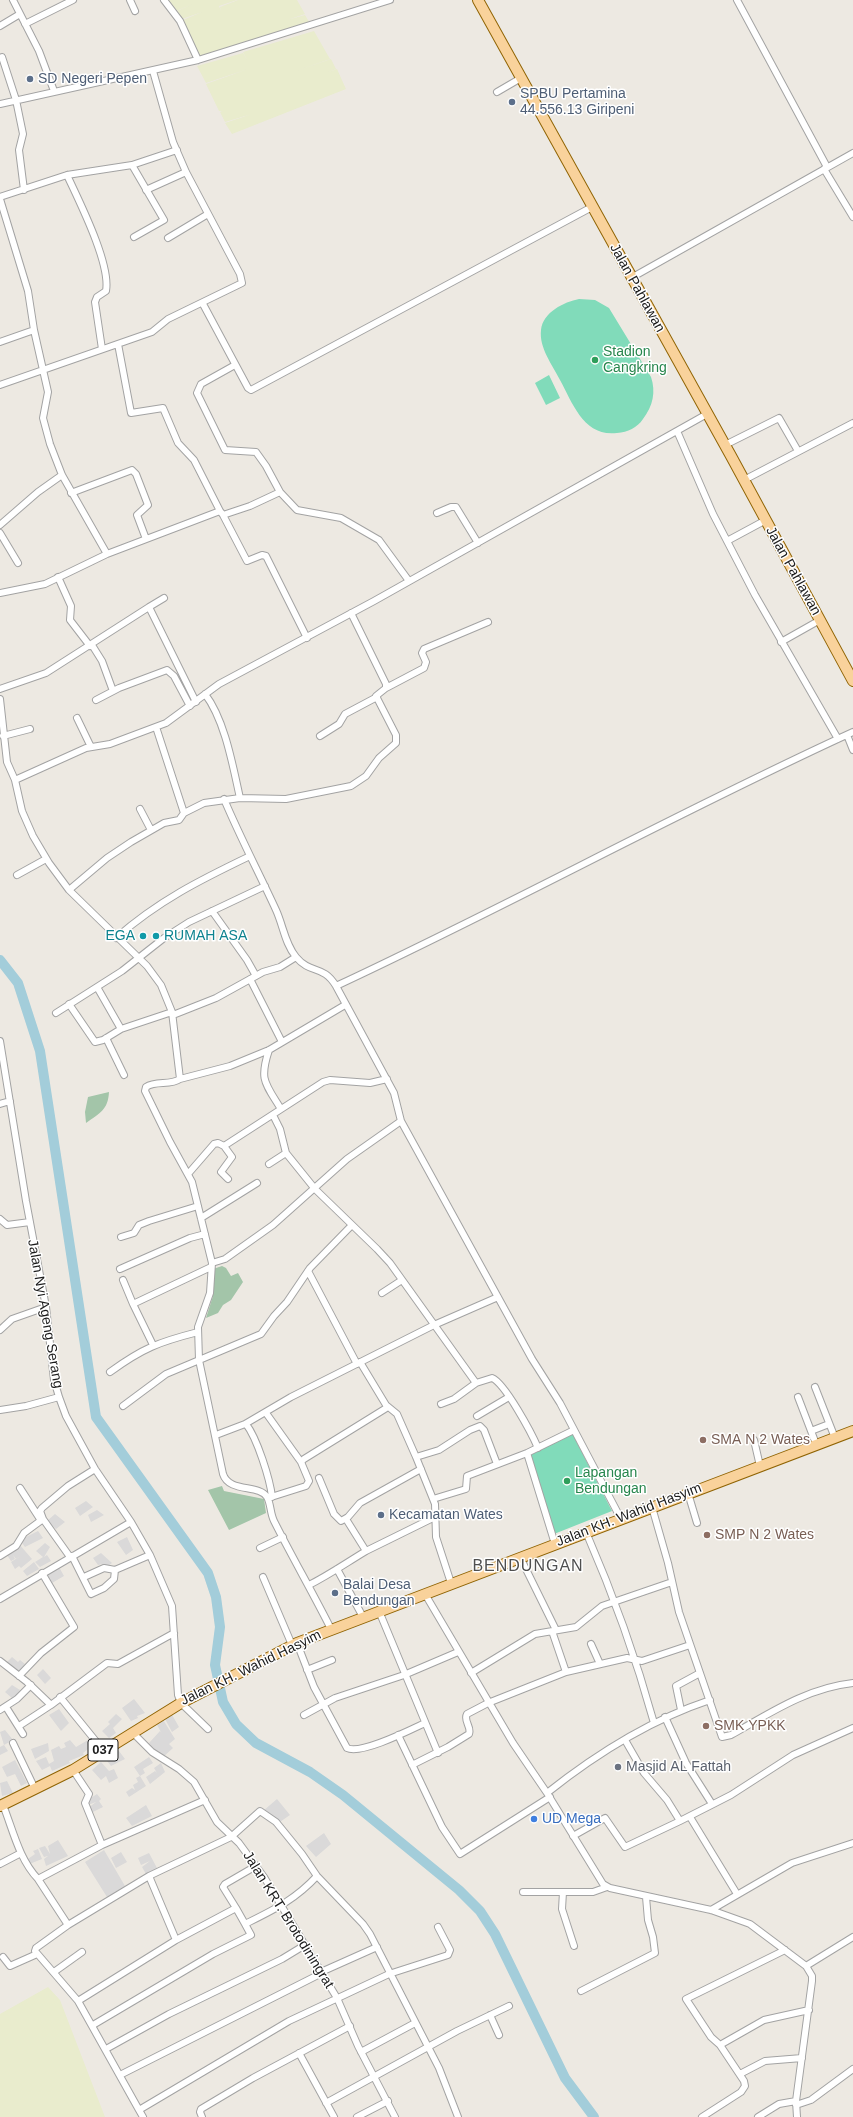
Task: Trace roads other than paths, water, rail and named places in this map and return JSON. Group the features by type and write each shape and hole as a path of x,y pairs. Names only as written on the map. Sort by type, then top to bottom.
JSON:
{"main road":[{"name":"Jalan Pahlawan","path":"478,0 725,445 853,681"},
{"name":"Jalan KH. Wahid Hasyim","path":"2,1805 73,1770 181,1702 294,1644 853,1431"}],"street":[{"path":"13,0 39,51 54,91"},
{"path":"25,24 72,0"},
{"path":"130,0 134,11"},
{"path":"164,0 180,21 198,60"},
{"path":"0,104 198,60 390,0"},
{"path":"737,0 853,217"},
{"path":"0,26 20,14"},
{"path":"2,57 16,100 23,134 19,150 24,190"},
{"path":"0,385 42,369 152,332 168,319 203,304 239,285 242,280 186,172 168,128 153,70"},
{"path":"497,92 521,78"},
{"path":"107,554 62,475 43,422 48,398 25,280 0,198 68,175 132,165 177,150"},
{"path":"631,278 853,153"},
{"path":"132,165 164,220 134,237"},
{"path":"146,190 186,172"},
{"path":"68,175 89,224 104,267 106,291 97,297 95,302 102,349"},
{"path":"203,304 235,366 248,388 251,390 592,207"},
{"path":"168,238 208,214"},
{"path":"0,342 34,330"},
{"path":"118,344 131,413 163,408 178,443 194,460 247,561 262,555 266,556 307,638"},
{"path":"235,366 198,386 197,392 225,450 255,452 266,466 280,492 297,510 341,518 379,540 409,581"},
{"path":"15,780 92,747 110,744 166,723 226,680 307,638 707,414"},
{"path":"725,445 779,418 798,451"},
{"path":"744,480 853,423"},
{"path":"677,431 727,541 782,642 838,739"},
{"path":"71,493 132,470 136,474 148,505 137,515 146,539"},
{"path":"0,525 38,492 62,475"},
{"path":"0,593 40,586 107,554 221,513 250,506 280,492"},
{"path":"437,513 451,507 456,507 478,543"},
{"path":"727,541 766,520"},
{"path":"0,533 18,563"},
{"path":"58,577 71,606 70,620 102,661 113,691"},
{"path":"0,688 46,673 164,598"},
{"path":"149,607 196,702"},
{"path":"351,613 386,684 386,688"},
{"path":"782,642 820,620"},
{"path":"320,736 340,724 345,714 377,697 376,694 386,688 424,668 426,662 422,653 424,648 488,622"},
{"path":"96,700 113,691 167,670 174,676 190,706"},
{"path":"205,694 210,700 224,737 240,798"},
{"path":"69,890 106,858 164,823 179,820 184,813 204,803 224,799 240,798 299,798 351,786 361,780 379,758 394,746 397,741 396,735 377,697"},
{"path":"0,699 7,762 15,780 22,811 46,859 69,890 139,959 161,985 173,1014 180,1078"},
{"path":"77,718 92,747"},
{"path":"156,727 184,813"},
{"path":"3,736 30,729"},
{"path":"336,986 545,885 789,761 850,733 853,750"},
{"path":"224,799 277,912 287,942 296,957 310,969 327,974 336,986 394,1093 401,1121 498,1297 574,1430 620,1519"},
{"path":"140,809 151,830"},
{"path":"116,938 142,915 167,898 250,856"},
{"path":"17,875 46,859"},
{"path":"56,1013 139,959 164,938 189,922 265,886"},
{"path":"212,911 247,960 256,976"},
{"path":"69,1004 93,1040 98,1042 121,1029 173,1014 216,998 265,970 280,967 296,957"},
{"path":"250,979 282,1042"},
{"path":"97,987 121,1029"},
{"path":"270,1498 262,1493 235,1485 226,1479 204,1392 199,1360 199,1324 210,1293 212,1265 193,1186 145,1091 146,1087 150,1085 175,1081 180,1078 230,1066 269,1050 345,1005"},
{"path":"106,1038 124,1075"},
{"name":"Jalan Nyi Ageng Serang","path":"0,1041 30,1222 46,1307 54,1380 66,1416 95,1469 131,1522 150,1555 172,1606 177,1689 181,1702"},
{"path":"269,1050 262,1072 268,1088 281,1109"},
{"path":"224,1146 323,1082 330,1080 360,1084 375,1083 387,1079"},
{"path":"0,1104 10,1101"},
{"path":"273,1115 280,1129 286,1153 315,1189 377,1249 402,1280 476,1383"},
{"path":"133,1304 225,1259 242,1248 274,1225 347,1159 401,1121"},
{"path":"188,1174 214,1144 218,1143 224,1146 232,1158 221,1172 228,1179"},
{"path":"269,1164 286,1153"},
{"path":"201,1218 257,1183"},
{"path":"121,1238 134,1233 139,1226 149,1221 198,1206"},
{"path":"0,1219 7,1225 30,1222"},
{"path":"124,1406 158,1378 261,1334 274,1316 290,1299 308,1271 352,1225"},
{"path":"120,1269 185,1240 205,1234"},
{"path":"308,1271 359,1363 388,1407 394,1410 400,1418 433,1499 436,1537 451,1583"},
{"path":"123,1280 153,1345"},
{"path":"382,1293 402,1280"},
{"path":"216,1435 246,1424 290,1397 434,1325 498,1297"},
{"path":"0,1330 12,1319 46,1307"},
{"path":"110,1372 130,1357 153,1345 198,1332"},
{"path":"442,1404 454,1399 476,1383 494,1379 509,1397 538,1448"},
{"path":"814,1387 835,1438"},
{"path":"0,1410 26,1406 59,1397"},
{"path":"478,1416 509,1397"},
{"path":"798,1397 816,1444"},
{"path":"301,1462 388,1407"},
{"path":"266,1413 301,1462 308,1484 270,1498"},
{"path":"246,1424 257,1447 270,1483 272,1516 331,1629"},
{"path":"811,1431 829,1424"},
{"path":"416,1456 439,1450 470,1430 480,1426 484,1430 497,1464"},
{"path":"433,1499 466,1489 467,1476 527,1453 574,1430"},
{"path":"754,1440 760,1466"},
{"path":"527,1453 556,1544"},
{"path":"42,1520 40,1511 42,1508 68,1486 95,1469"},
{"path":"319,1478 338,1519 341,1521 346,1519 360,1503 421,1469"},
{"path":"20,1488 42,1520 71,1557 84,1577 91,1594 104,1588 114,1579 115,1570"},
{"path":"688,1493 697,1523"},
{"path":"652,1507 679,1612 721,1735 724,1738 801,1697 827,1688 853,1683"},
{"path":"309,1585 335,1572 337,1569 366,1551 435,1517"},
{"path":"346,1519 366,1551"},
{"path":"0,1556 16,1546 24,1532 42,1520"},
{"path":"0,1599 131,1522"},
{"path":"586,1532 605,1576 635,1660 654,1723"},
{"path":"260,1548 283,1537"},
{"path":"84,1577 104,1568 115,1570 150,1555"},
{"path":"520,1557 554,1631 566,1672"},
{"path":"337,1569 363,1617"},
{"path":"19,1676 41,1653 74,1627 42,1573"},
{"path":"263,1577 343,1744 351,1750 375,1745 425,1723"},
{"path":"471,1673 535,1634 576,1628 595,1610 613,1601 672,1582"},
{"path":"425,1594 488,1703 548,1795 598,1878 607,1887 646,1897 711,1910 750,1924 806,1966 812,1979 796,2103 797,2117"},
{"path":"379,1611 404,1675 438,1753"},
{"path":"19,1726 51,1705 107,1663 118,1664 174,1633"},
{"path":"590,1644 600,1664"},
{"path":"412,1765 438,1753 469,1734 470,1729 465,1718 467,1714 488,1703 566,1672 627,1658 642,1661 690,1645"},
{"path":"304,1715 335,1698 404,1675 458,1652"},
{"path":"307,1670 332,1660"},
{"path":"0,1662 31,1685 51,1705"},
{"path":"681,1710 676,1686 700,1673"},
{"path":"23,1734 19,1726 3,1708 31,1685"},
{"path":"60,1697 103,1750"},
{"path":"398,1735 442,1827 460,1854 548,1795 587,1761 665,1717 710,1700"},
{"path":"181,1702 208,1729"},
{"path":"665,1717 686,1763 712,1804"},
{"path":"573,1836 604,1818 625,1847 690,1817 712,1804 732,1795 792,1756 853,1728"},
{"name":"Jalan KRT. Brotodiningrat","path":"132,1732 160,1758 189,1776 217,1822 239,1843 256,1866 337,1998 361,2052 388,2101 395,2117"},
{"path":"625,1740 644,1772 667,1800 680,1821"},
{"path":"13,1743 35,1789"},
{"path":"73,1770 89,1794 85,1803 102,1845"},
{"path":"38,1879 102,1845 205,1800"},
{"path":"2,1805 21,1853 31,1872 38,1879 68,1925"},
{"path":"143,2117 93,2025 78,2001 37,1954 36,1948 68,1925 149,1876 231,1837 260,1811 276,1822 302,1854 316,1876 363,1924 377,1947 414,2024 445,2082 458,2117"},
{"path":"690,1817 737,1894"},
{"path":"711,1910 792,1863 853,1843"},
{"path":"0,1864 21,1853"},
{"path":"93,2025 213,1954 251,1935 224,1887 226,1884 256,1866"},
{"path":"149,1876 176,1940"},
{"path":"245,1924 281,1906 302,1892 316,1876"},
{"path":"523,1892 593,1892 607,1887"},
{"path":"563,1892 562,1909 574,1946"},
{"path":"581,1991 654,1952 653,1937 648,1920 646,1897"},
{"path":"78,2001 176,1940 236,1908"},
{"path":"139,2110 289,2020 389,1974 448,1955 450,1950 438,1927"},
{"path":"806,1966 853,1938"},
{"path":"106,2049 169,2014 282,1959 305,1945"},
{"path":"120,2075 322,1972 377,1947"},
{"path":"702,2117 745,2089 745,2084 740,2074 711,2036 686,1999 785,1950"},
{"path":"54,1972 82,1952"},
{"path":"3,1957 10,1966 37,1954"},
{"path":"326,2103 427,2047 509,2006"},
{"path":"720,2046 764,2020 809,2010"},
{"path":"490,2015 500,2035"},
{"path":"361,2052 414,2024"},
{"path":"202,2117 200,2112 202,2109 299,2053 350,2026"},
{"path":"299,2053 333,2117"},
{"path":"740,2074 766,2061 802,2058"},
{"path":"758,2117 779,2104 811,2100 853,2069"},
{"path":"357,2117 388,2101"}],"waterway":[{"path":"0,960 18,983 40,1051 96,1417 208,1573 216,1597 220,1627 215,1665 223,1702 236,1724 256,1743 310,1772 343,1795 459,1890 480,1911 495,1934 565,2078 594,2117"}],"place":[{"name":"SD Negeri Pepen","path":"30,79"},
{"name":"SPBU Pertamina 44.556.13 Giripeni","path":"512,102"},
{"name":"Stadion Cangkring","path":"595,360"},
{"name":"EGA","path":"143,936"},
{"name":"RUMAH ASA","path":"156,936"},
{"name":"SMA N 2 Wates","path":"703,1440"},
{"name":"Lapangan Bendungan","path":"567,1481"},
{"name":"Kecamatan Wates","path":"381,1515"},
{"name":"SMP N 2 Wates","path":"707,1535"},
{"name":"Balai Desa Bendungan","path":"335,1593"},
{"name":"SMK YPKK","path":"706,1726"},
{"name":"Masjid AL Fattah","path":"618,1767"},
{"name":"UD Mega","path":"534,1819"}],"district":[{"name":"BENDUNGAN","path":"528,1567"}]}
